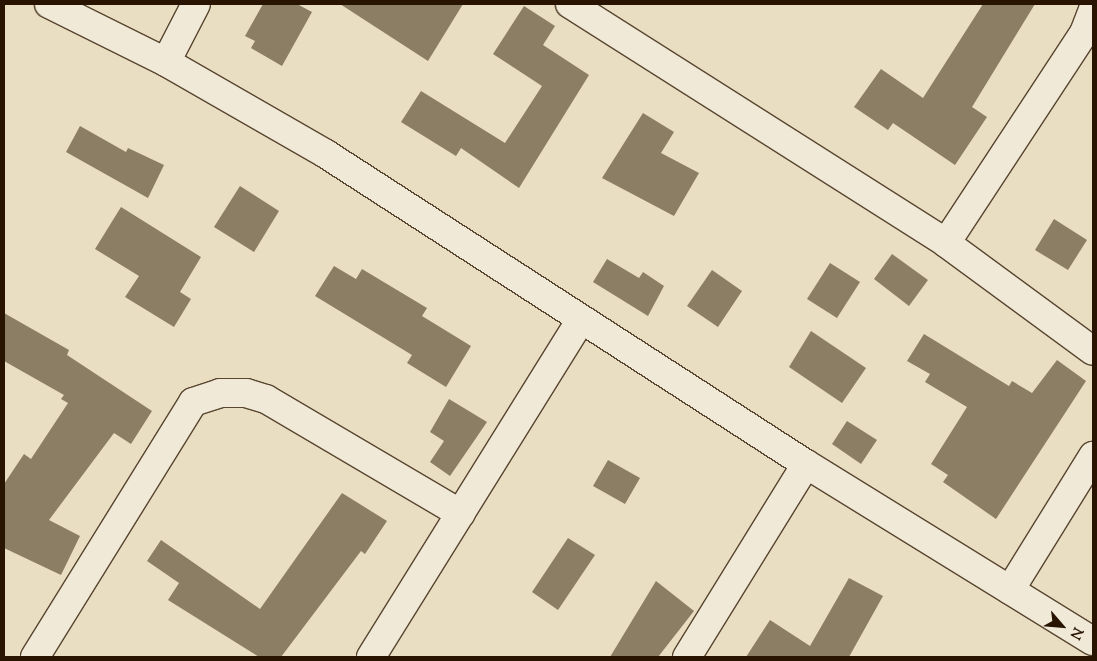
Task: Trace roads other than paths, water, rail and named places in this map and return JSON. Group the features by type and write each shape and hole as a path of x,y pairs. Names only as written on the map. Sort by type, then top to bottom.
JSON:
{"street":[{"path":"50,4 166,62 326,154 806,464 1093,641"},
{"path":"166,62 196,4"},
{"path":"570,4 946,243 1093,351"},
{"path":"946,243 1084,34 1093,9"},
{"path":"371,657 582,320"},
{"path":"35,657 192,402 220,393 266,398 461,514"},
{"path":"1010,590 1093,456"},
{"path":"687,657 806,464"}]}
